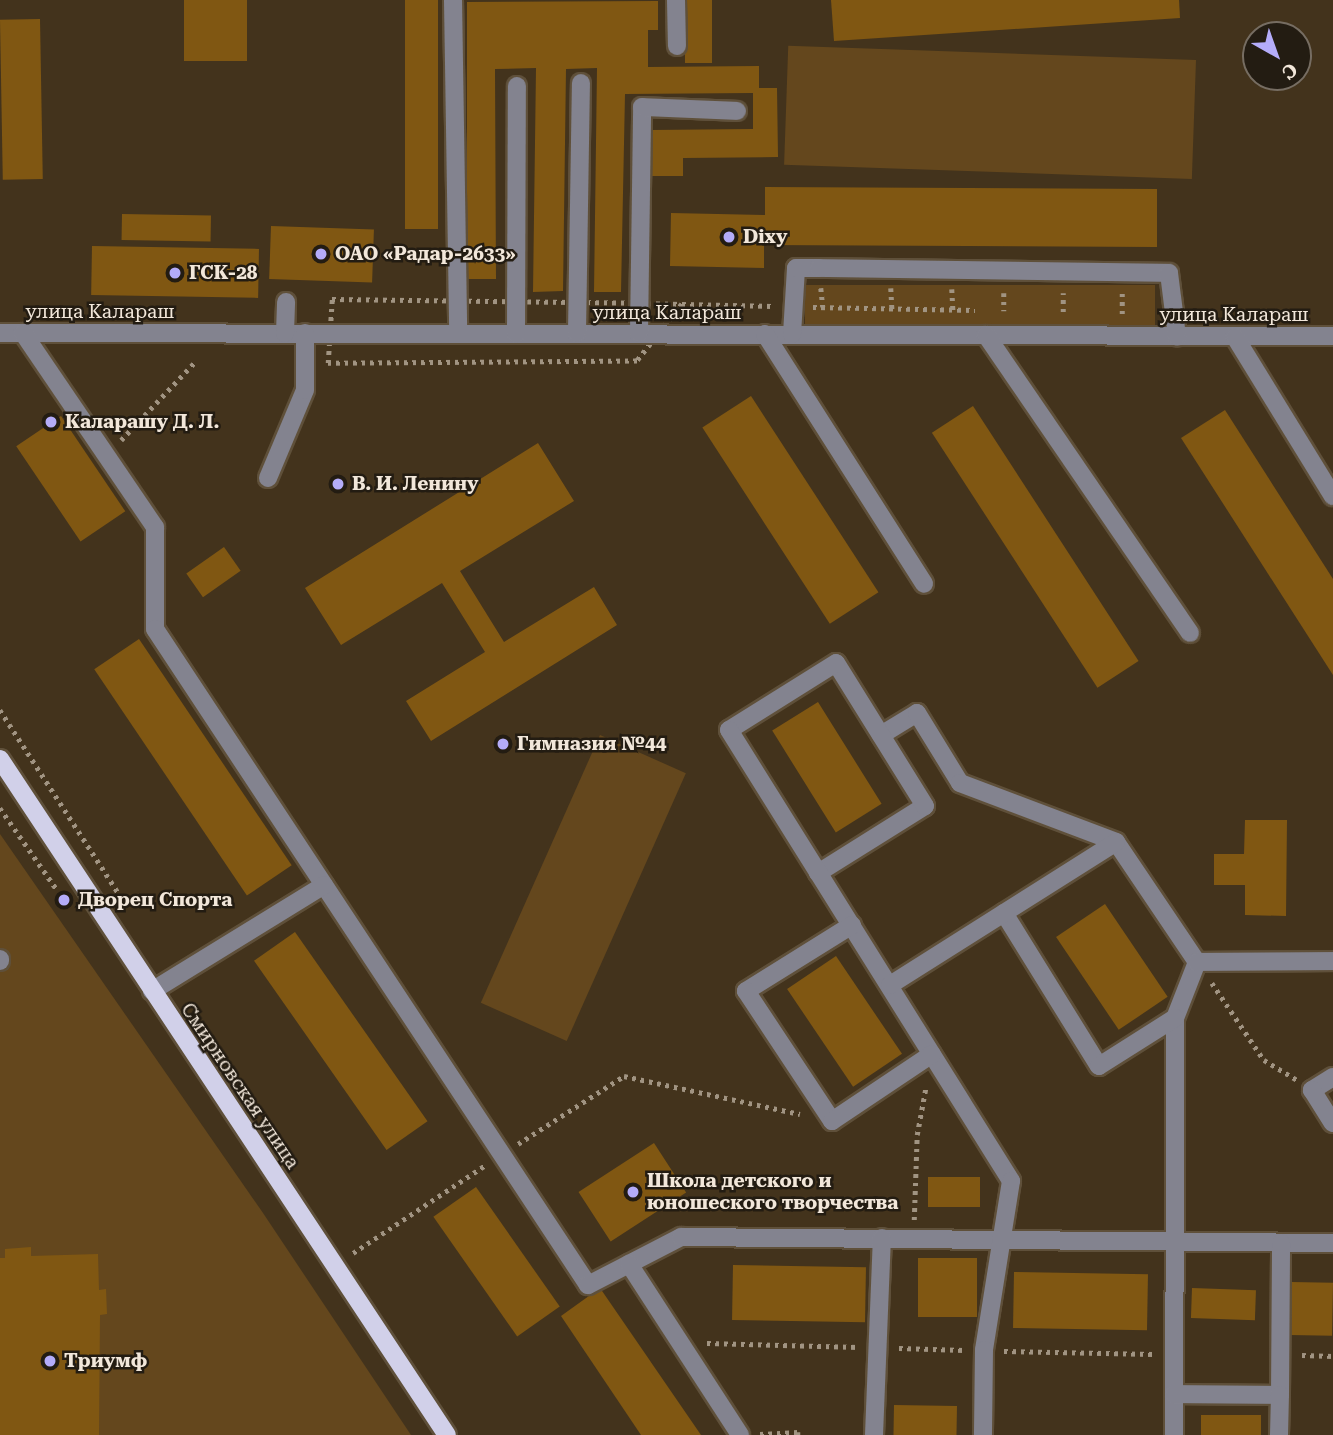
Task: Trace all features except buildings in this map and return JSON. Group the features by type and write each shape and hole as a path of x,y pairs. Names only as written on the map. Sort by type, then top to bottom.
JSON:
{"main road":[{"name":"Смирновская улица","path":"0,760 447,1435"}],"street":[{"path":"453,0 458,333"},
{"path":"676,0 677,46"},
{"path":"577,333 581,83"},
{"path":"516,334 517,86"},
{"path":"639,333 642,107 737,111"},
{"path":"792,334 796,268 808,268 1169,273 1177,337"},
{"path":"285,333 286,302"},
{"name":"улица Калараш","path":"0,332 1333,336"},
{"path":"23,332 155,527 155,629 588,1285 681,1237 1333,1243"},
{"path":"268,478 306,390 305,333"},
{"path":"765,334 924,584"},
{"path":"986,335 1190,633"},
{"path":"1235,337 1333,496"},
{"path":"818,873 925,806 836,663 729,730 818,873 890,985 1011,1181 984,1350 983,1435"},
{"path":"881,735 917,713 960,783 1116,842 1197,962"},
{"path":"890,985 1116,842"},
{"path":"152,991 324,885"},
{"path":"1004,913 1099,1066 1175,1018"},
{"path":"852,925 746,991 832,1121 932,1054"},
{"path":"1197,962 1333,961"},
{"path":"1174,1435 1175,1018 1197,962"},
{"path":"1333,1077 1312,1090 1333,1123"},
{"path":"874,1435 882,1238"},
{"path":"1279,1435 1281,1243"},
{"path":"629,1264 740,1434"},
{"path":"1174,1394 1280,1395"}],"path":[{"path":"330,333 328,363 637,361 659,333"},
{"path":"106,455 195,362"},
{"path":"1197,962 1264,1060 1312,1090"},
{"path":"913,1238 916,1135 932,1054"},
{"path":"353,1252 624,1076 832,1121"},
{"path":"679,1342 1175,1355"},
{"path":"1280,1355 1333,1356"},
{"path":"740,1434 798,1432 798,1435"}],"shaded area":[{"path":"788,46 1196,60 1192,179 784,165"},
{"path":"805,285 1155,285 1155,325 805,325"},
{"path":"600,735 686,773 567,1041 481,1003"},
{"path":"0,834 263,1213 411,1435 0,1435"}],"place":[{"name":"Dixy","path":"729,237"},
{"name":"ОАО «Радар-2633»","path":"321,254"},
{"name":"ГСК-28","path":"175,273"},
{"name":"Каларашу Д. Л.","path":"51,422"},
{"name":"В. И. Ленину","path":"338,484"},
{"name":"Гимназия №44","path":"503,744"},
{"name":"Дворец Спорта","path":"64,900"},
{"name":"Школа детского и юношеского творчества","path":"633,1192"},
{"name":"Триумф","path":"50,1361"}]}
